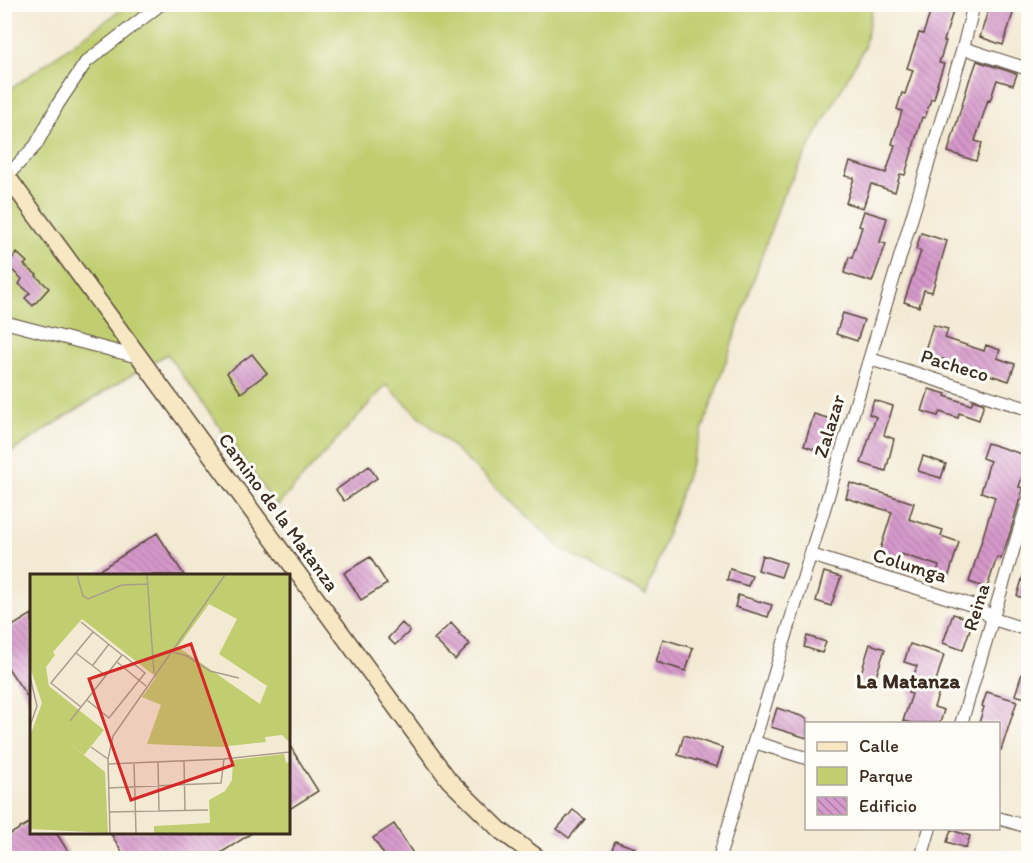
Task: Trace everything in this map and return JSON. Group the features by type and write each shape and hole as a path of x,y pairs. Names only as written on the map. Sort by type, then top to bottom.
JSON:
{"street":[{"path":"6,174 36,145 58,104 86,62 161,4"},
{"name":"Zalazar","path":"719,858 963,48 974,4"},
{"path":"963,48 1029,69"},
{"name":"Camino de la Matanza","path":"6,174 449,780 501,831 538,858"},
{"path":"4,321 138,357"},
{"name":"Pacheco","path":"870,359 1029,409"},
{"name":"Reina","path":"962,722 1029,501"},
{"name":"Columga","path":"811,555 978,607 993,620 1029,630"},
{"path":"754,742 805,757"},
{"path":"1000,818 1029,827"},
{"path":"921,858 929,830"}],"green space":[{"path":"128,5 873,5 864,48 782,197 646,595 563,550 386,385 277,506 167,354 5,456 5,93"}],"building":[{"path":"990,4 1016,4 1003,45 980,37"},
{"path":"933,5 953,11 939,63 944,64 934,99 931,99 925,118 922,117 905,175 900,174 895,192 871,184 863,208 846,203 854,178 845,176 850,162 886,173 902,111 897,109 913,70 907,68 919,33 923,34"},
{"path":"977,61 1017,74 1013,85 997,80 975,141 982,143 976,161 948,152"},
{"path":"864,211 887,218 880,242 886,244 872,282 844,273 849,257 852,258 862,227 859,226"},
{"path":"921,233 947,241 932,292 924,290 919,307 904,302 921,251 916,249"},
{"path":"17,253 27,262 24,265 49,288 33,306 25,298 30,293 19,284 22,279 6,265"},
{"path":"843,313 864,320 857,341 836,334"},
{"path":"933,325 948,329 945,338 984,351 986,345 1000,350 997,358 1015,364 1009,381 965,367 964,369 924,353"},
{"path":"252,354 267,373 241,393 227,373"},
{"path":"929,389 971,405 973,400 984,404 979,420 959,413 958,418 940,412 938,416 922,411"},
{"path":"874,400 893,406 884,435 894,439 886,471 861,463 876,417 869,414"},
{"path":"814,414 834,420 825,453 804,446"},
{"path":"987,443 1028,456 1019,487 1023,488 1009,536 1001,559 997,557 987,588 969,582 995,497 981,492 990,461 982,458"},
{"path":"923,456 946,464 941,478 918,471"},
{"path":"369,466 377,478 344,501 336,490"},
{"path":"850,483 914,503 909,519 943,530 941,536 959,542 949,575 937,572 939,566 901,554 899,560 879,553 892,512 846,498"},
{"path":"157,533 183,574 94,574"},
{"path":"762,555 786,563 781,577 758,570"},
{"path":"370,557 387,584 361,600 344,573"},
{"path":"1026,566 1029,567 1029,600 1017,596"},
{"path":"730,569 752,576 748,586 727,580"},
{"path":"824,572 841,577 831,606 816,601"},
{"path":"738,595 772,605 768,617 735,607"},
{"path":"953,614 973,620 963,650 943,643"},
{"path":"30,615 30,701 4,662 4,631"},
{"path":"402,623 410,631 395,645 388,638"},
{"path":"451,623 460,633 458,634 470,644 455,660 434,639"},
{"path":"807,636 826,642 822,653 804,647"},
{"path":"663,639 693,648 686,671 656,662"},
{"path":"870,644 885,649 872,688 858,683"},
{"path":"910,644 944,655 935,684 941,686 934,707 944,710 940,722 903,721 912,694 908,693 917,666 904,662"},
{"path":"1026,661 1029,661 1029,699 1015,695"},
{"path":"987,692 1017,701 1001,750 1000,722 979,722 984,707 982,706"},
{"path":"777,708 807,718 805,737 771,727"},
{"path":"684,735 723,748 717,767 678,755"},
{"path":"290,746 318,791 290,809"},
{"path":"573,810 585,819 569,838 557,829"},
{"path":"30,822 30,833 56,833 72,858 4,858 4,838"},
{"path":"394,824 416,858 386,858 373,838"},
{"path":"951,830 970,836 966,848 947,842"},
{"path":"110,833 252,833 213,858 126,858"},
{"path":"615,841 635,848 631,858 609,858"}],"district":[{"name":"La Matanza","path":"908,681"}]}
